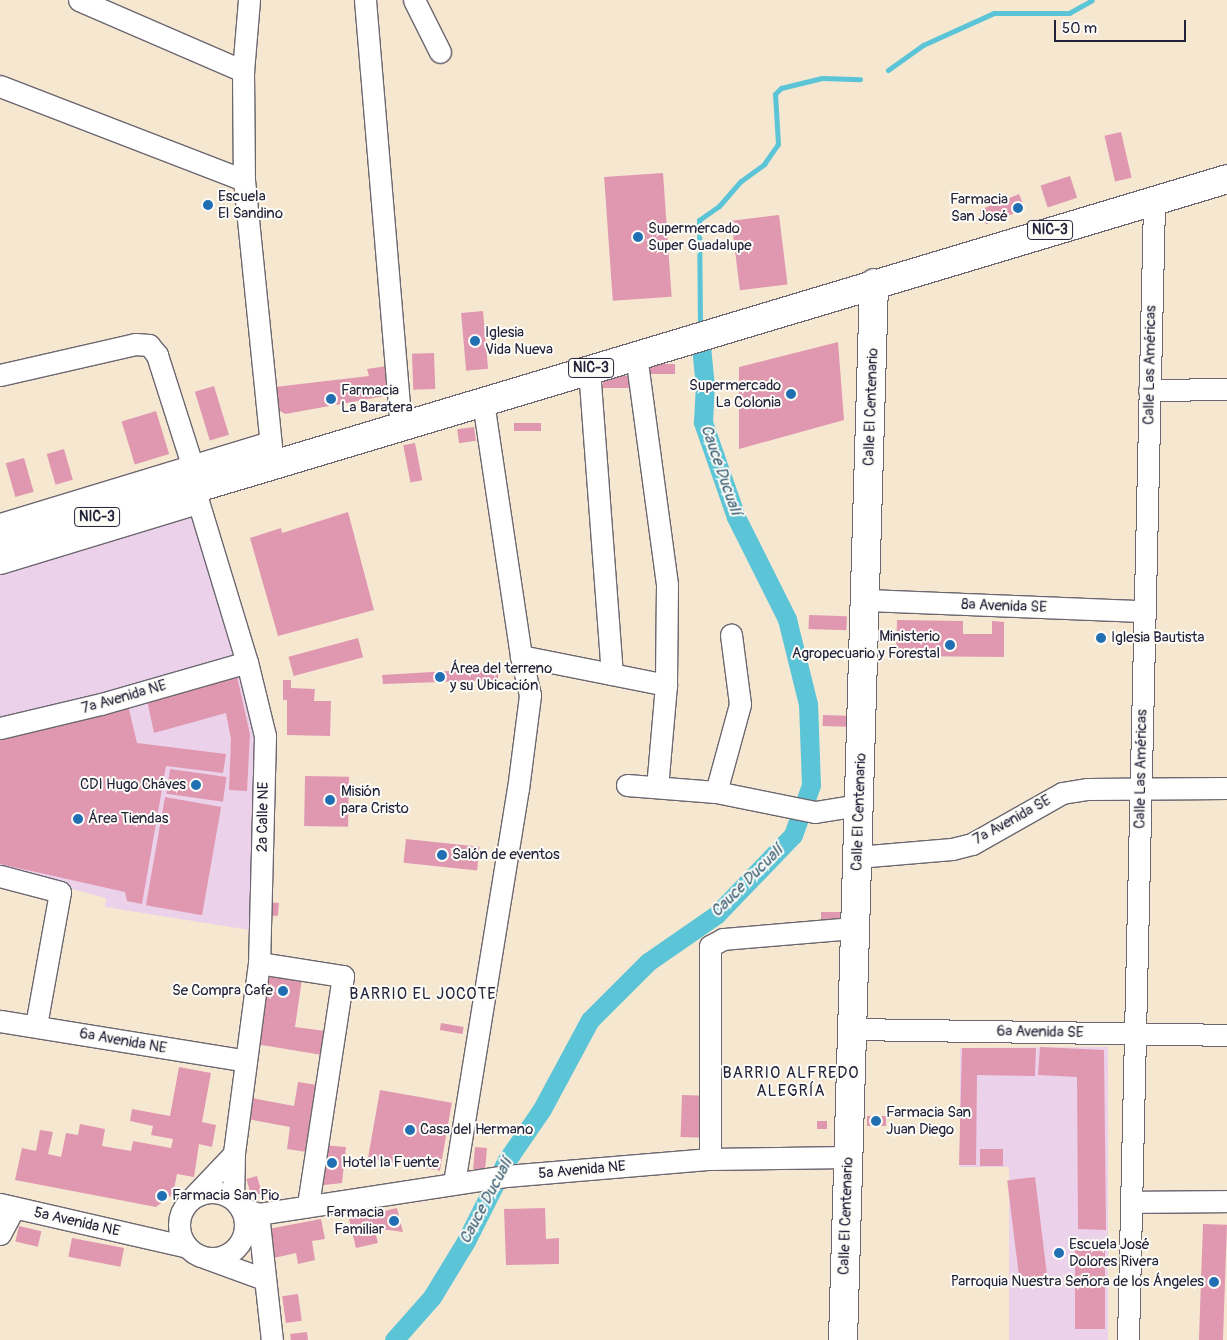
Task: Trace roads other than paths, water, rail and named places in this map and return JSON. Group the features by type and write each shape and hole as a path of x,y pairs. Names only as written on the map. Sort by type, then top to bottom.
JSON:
{"main road":[{"name":"NIC-3","path":"0,546 196,486 271,453 401,426 1154,199 1227,179"},
{"name":"Calle El Centenario","path":"843,1340 874,283"}],"street":[{"path":"79,0 243,71"},
{"path":"249,0 243,71 244,180 271,453"},
{"path":"365,0 401,426"},
{"path":"414,0 440,52"},
{"path":"0,86 244,180"},
{"name":"Calle Las Américas","path":"1128,1340 1154,199"},
{"name":"2a Calle NE","path":"0,375 135,344 149,345 157,355 196,486 247,662 265,736 259,963 234,1154 244,1217 264,1279"},
{"path":"636,355 667,585 666,685 657,787"},
{"path":"589,369 612,674"},
{"path":"1149,390 1227,389"},
{"path":"454,1183 519,780 530,695 521,656 483,401"},
{"path":"0,524 196,486"},
{"path":"0,563 196,486"},
{"name":"8a Avenida SE","path":"865,600 1144,612"},
{"path":"716,792 740,704 731,635"},
{"path":"521,656 666,685"},
{"name":"7a Avenida NE","path":"0,728 101,704 247,662"},
{"path":"628,785 716,792 815,812 859,805"},
{"name":"7a Avenida SE","path":"857,857 952,849 972,844 1062,793 1088,789 1227,788"},
{"path":"0,876 60,892 36,1026"},
{"path":"710,1159 710,946 723,939 855,928"},
{"path":"259,963 343,976 308,1206"},
{"name":"6a Avenida NE","path":"0,1021 246,1061"},
{"name":"6a Avenida SE","path":"852,1029 1227,1035"},
{"path":"154,1239 179,1216 191,1198 234,1154"},
{"name":"5a Avenida NE","path":"244,1217 497,1177 710,1159 848,1157"},
{"path":"191,1198 212,1191 244,1217 264,1279 272,1340"},
{"path":"1131,1202 1227,1201"},
{"path":"0,1234 7,1206"},
{"name":"5a Avenida NE","path":"7,1206 187,1247"},
{"path":"179,1216 181,1238 187,1247 206,1258 264,1279"},
{"path":"206,1258 228,1254 244,1217"}],"waterway":[{"path":"888,70 923,45 994,13 1069,13 1092,0"},
{"path":"700,328 699,220 719,206 741,181 764,164 778,144 775,94 781,88 822,78 860,79"},
{"name":"Cauce Ducualí","path":"394,1340 432,1297 466,1241 507,1160 542,1109 590,1020 648,962 716,915 793,835 811,785 808,704 787,619 736,517 703,422 705,387 700,336"}],"place":[{"name":"Escuela El Sandino","path":"208,205"},
{"name":"Farmacia San José","path":"1018,208"},
{"name":"Supermercado Super Guadalupe","path":"638,237"},
{"name":"Iglesia Vida Nueva","path":"475,341"},
{"name":"Supermercado La Colonia","path":"791,394"},
{"name":"Farmacia La Baratera","path":"331,399"},
{"name":"Iglesia Bautista","path":"1101,638"},
{"name":"Ministerio Agropecuario y Forestal","path":"950,645"},
{"name":"Área del terreno y su Ubicación","path":"440,677"},
{"name":"CDI Hugo Cháves","path":"196,785"},
{"name":"Misión para Cristo","path":"330,800"},
{"name":"Área Tiendas","path":"78,819"},
{"name":"Salón de eventos","path":"442,855"},
{"name":"Se Compra Cafe","path":"283,991"},
{"name":"Farmacia San Juan Diego","path":"876,1121"},
{"name":"Casa del Hermano","path":"410,1130"},
{"name":"Hotel la Fuente","path":"332,1163"},
{"name":"Farmacia San Pio","path":"162,1196"},
{"name":"Farmacia Familiar","path":"394,1221"},
{"name":"Escuela José Dolores Rivera","path":"1059,1253"},
{"name":"Parroquia Nuestra Señora de los Ángeles","path":"1214,1282"}],"district":[{"name":"BARRIO EL JOCOTE","path":"423,994"},
{"name":"BARRIO ALFREDO ALEGRÍA","path":"791,1082"}]}
